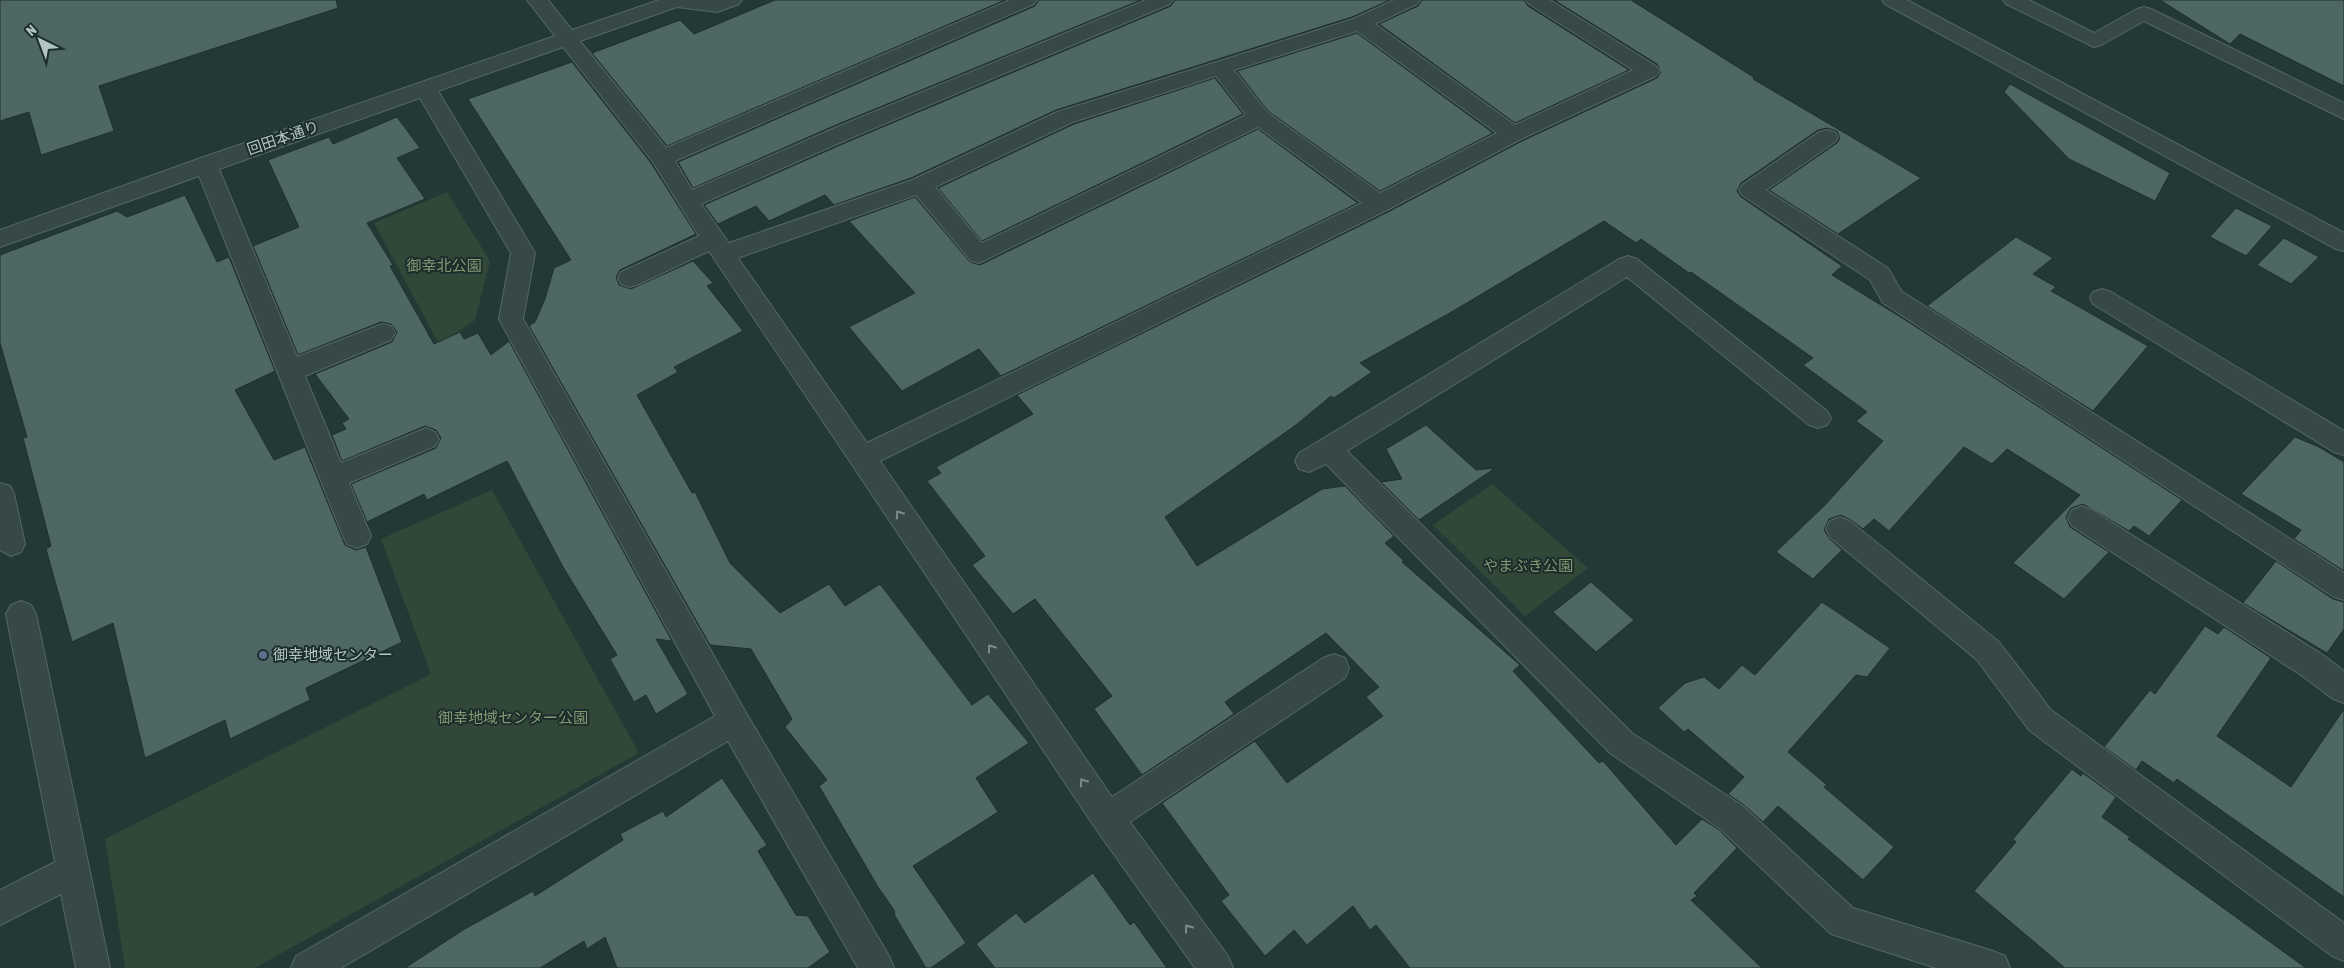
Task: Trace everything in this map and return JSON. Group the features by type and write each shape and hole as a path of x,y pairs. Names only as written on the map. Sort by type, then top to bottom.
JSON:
{"street":[{"path":"537,0 662,158 687,202 719,246 861,458 1108,818 1216,968"},
{"name":"回田本通り","path":"0,239 206,164 675,1 717,6 732,0"},
{"path":"662,158 1027,0"},
{"path":"687,202 845,132 1163,0"},
{"path":"630,278 719,246 920,185 1065,117 1220,66 1360,23 1410,0"},
{"path":"861,458 1379,204 1513,134 1649,71 1536,0"},
{"path":"1892,0 2344,243"},
{"path":"2013,0 2094,41 2146,13 2162,0"},
{"path":"2146,13 2344,112"},
{"path":"1360,23 1513,134"},
{"path":"1220,66 1259,116 1379,204"},
{"path":"426,89 523,253 511,319 734,721 877,968"},
{"path":"920,185 979,255 1259,116"},
{"path":"1826,137 1750,190 1878,274 1892,297 2344,588"},
{"path":"206,164 357,536"},
{"path":"1818,418 1628,265 1318,455 1622,743 1731,817 1843,922 1993,968"},
{"path":"2102,298 2344,444"},
{"path":"290,371 382,333"},
{"path":"334,478 426,439"},
{"path":"0,494 11,544"},
{"path":"2082,518 2312,664 2344,689"},
{"path":"1840,528 1988,651 2040,720 2344,944"},
{"path":"21,614 93,968"},
{"path":"1108,818 1334,668"},
{"path":"308,968 734,721"},
{"path":"0,908 72,871"}],"green space":[{"name":"御幸北公園","path":"447,192 490,261 475,320 439,344 374,223"},
{"name":"やまぶき公園","path":"1492,484 1588,568 1525,616 1433,525"},
{"name":"御幸地域センター公園","path":"492,490 639,753 255,968 125,968 105,839 431,674 381,539"}],"building":[{"path":"0,0 336,0 338,8 99,86 114,131 41,155 29,112 0,121"},
{"path":"775,0 1005,0 667,146 592,53 680,20 694,34"},
{"path":"1039,0 1141,0 836,125 693,188 678,162 1035,6"},
{"path":"1175,0 1390,0 1352,17 1056,110 911,178 834,205 825,195 769,221 756,206 718,224 704,205 854,139 1171,6"},
{"path":"1422,0 1524,0 1528,6 1629,70 1515,123 1379,24 1418,6"},
{"path":"1554,0 1631,0 1755,78 1753,79 1921,178 1838,234 1769,190 1837,143 1840,138 1837,131 1827,128 1818,130 1741,183 1737,191 1741,197 1842,266 1832,275 1907,321 2182,500 2149,536 2134,526 2129,531 2083,504 2071,508 2066,517 2070,527 2109,552 2064,599 2013,563 2080,495 2007,449 1992,464 1964,447 1889,531 1874,519 1863,529 1841,515 1829,519 1824,530 1829,538 1842,550 1813,579 1776,552 1825,505 1883,441 1856,421 1867,412 1803,365 1813,358 1641,239 1636,243 1604,221 1455,310 1360,363 1372,372 1334,398 1331,396 1296,425 1165,517 1197,566 1322,489 1345,486 1394,536 1385,543 1404,561 1402,562 1520,665 1513,671 1599,763 1603,761 1676,845 1702,819 1718,829 1737,848 1694,893 1697,896 1691,900 1762,968 1410,968 1376,925 1370,930 1353,906 1307,945 1294,930 1265,956 1221,901 1229,895 1162,803 1255,741 1287,783 1383,716 1366,697 1379,687 1326,633 1225,702 1234,714 1142,775 1094,709 1112,696 1035,599 1013,614 972,565 985,556 927,481 941,473 936,467 1033,414 1017,395 1388,212 1522,141 1657,78 1661,72 1657,64"},
{"path":"2160,0 2344,0 2344,86 2240,34 2230,44"},
{"path":"1357,33 1493,133 1380,191 1268,111 1237,71"},
{"path":"572,62 651,163 696,234 620,270 616,277 619,285 631,289 693,261 713,283 707,286 743,331 674,367 678,372 637,395 692,493 695,492 730,563 780,613 829,584 845,606 880,584 972,705 988,694 1029,743 976,778 998,812 913,866 966,943 931,968 926,968 895,916 894,910 878,887 819,786 827,780 785,727 792,719 751,649 710,645 529,326 535,322 545,299 554,268 571,260 468,99"},
{"path":"1215,78 1243,114 982,241 938,188 1074,124"},
{"path":"2010,84 2170,173 2155,201 2069,159 2004,92"},
{"path":"397,117 420,148 397,158 425,199 367,223 393,265 390,266 434,344 460,332 464,339 478,333 491,355 509,341 672,641 656,639 688,694 656,714 646,695 634,702 610,659 617,655 563,567 507,461 427,500 424,494 367,522 351,484 436,448 441,438 436,430 425,426 342,461 332,435 346,429 342,423 349,419 315,374 392,342 397,332 391,324 381,322 298,355 253,246 299,227 268,160 329,137 333,144"},
{"path":"1258,129 1358,203 1001,376 979,349 902,391 849,327 915,293 849,221 915,197 970,262 980,265"},
{"path":"185,195 217,262 229,257 275,371 235,390 274,460 305,447 345,545 356,550 366,547 402,642 306,688 310,700 230,739 225,720 145,758 113,623 72,642 46,549 51,546 23,438 27,437 0,343 0,255 117,211 127,217"},
{"path":"2236,208 2272,226 2246,256 2210,237"},
{"path":"2016,237 2053,258 2033,274 2056,287 2051,291 2148,346 2093,411 1927,306"},
{"path":"2284,238 2319,257 2291,284 2257,265"},
{"path":"1426,425 1476,470 1495,468 1419,520 1381,482 1402,479 1386,449"},
{"path":"2295,437 2319,447 2344,462 2344,571 2294,539 2301,530 2241,494"},
{"path":"2276,561 2333,599 2344,602 2344,629 2327,653 2243,603"},
{"path":"1591,582 1634,620 1596,652 1553,612"},
{"path":"1822,602 1890,648 1867,677 1856,675 1788,752 1827,785 1824,787 1894,847 1863,880 1778,806 1763,822 1728,794 1744,777 1688,729 1684,732 1658,708 1685,683 1704,677 1719,689 1742,665 1755,675"},
{"path":"2205,626 2218,634 2224,627 2271,658 2217,736 2291,787 2344,709 2344,897 2177,779 2174,783 2142,761 2136,770 2104,747 2150,690 2155,694"},
{"path":"2072,769 2081,776 2083,773 2116,797 2102,817 2130,837 2128,839 2306,968 2065,968 1974,891 2016,842 2013,839"},
{"path":"722,778 767,845 758,851 796,915 808,916 830,952 808,968 617,968 605,937 587,949 584,941 540,968 405,968 463,930 533,891 535,896 623,840 620,834 663,811 666,817"},
{"path":"1093,873 1130,925 1134,922 1167,968 995,968 976,944 1016,913 1025,923"}],"place":[{"name":"御幸地域センター","path":"263,655"}]}
